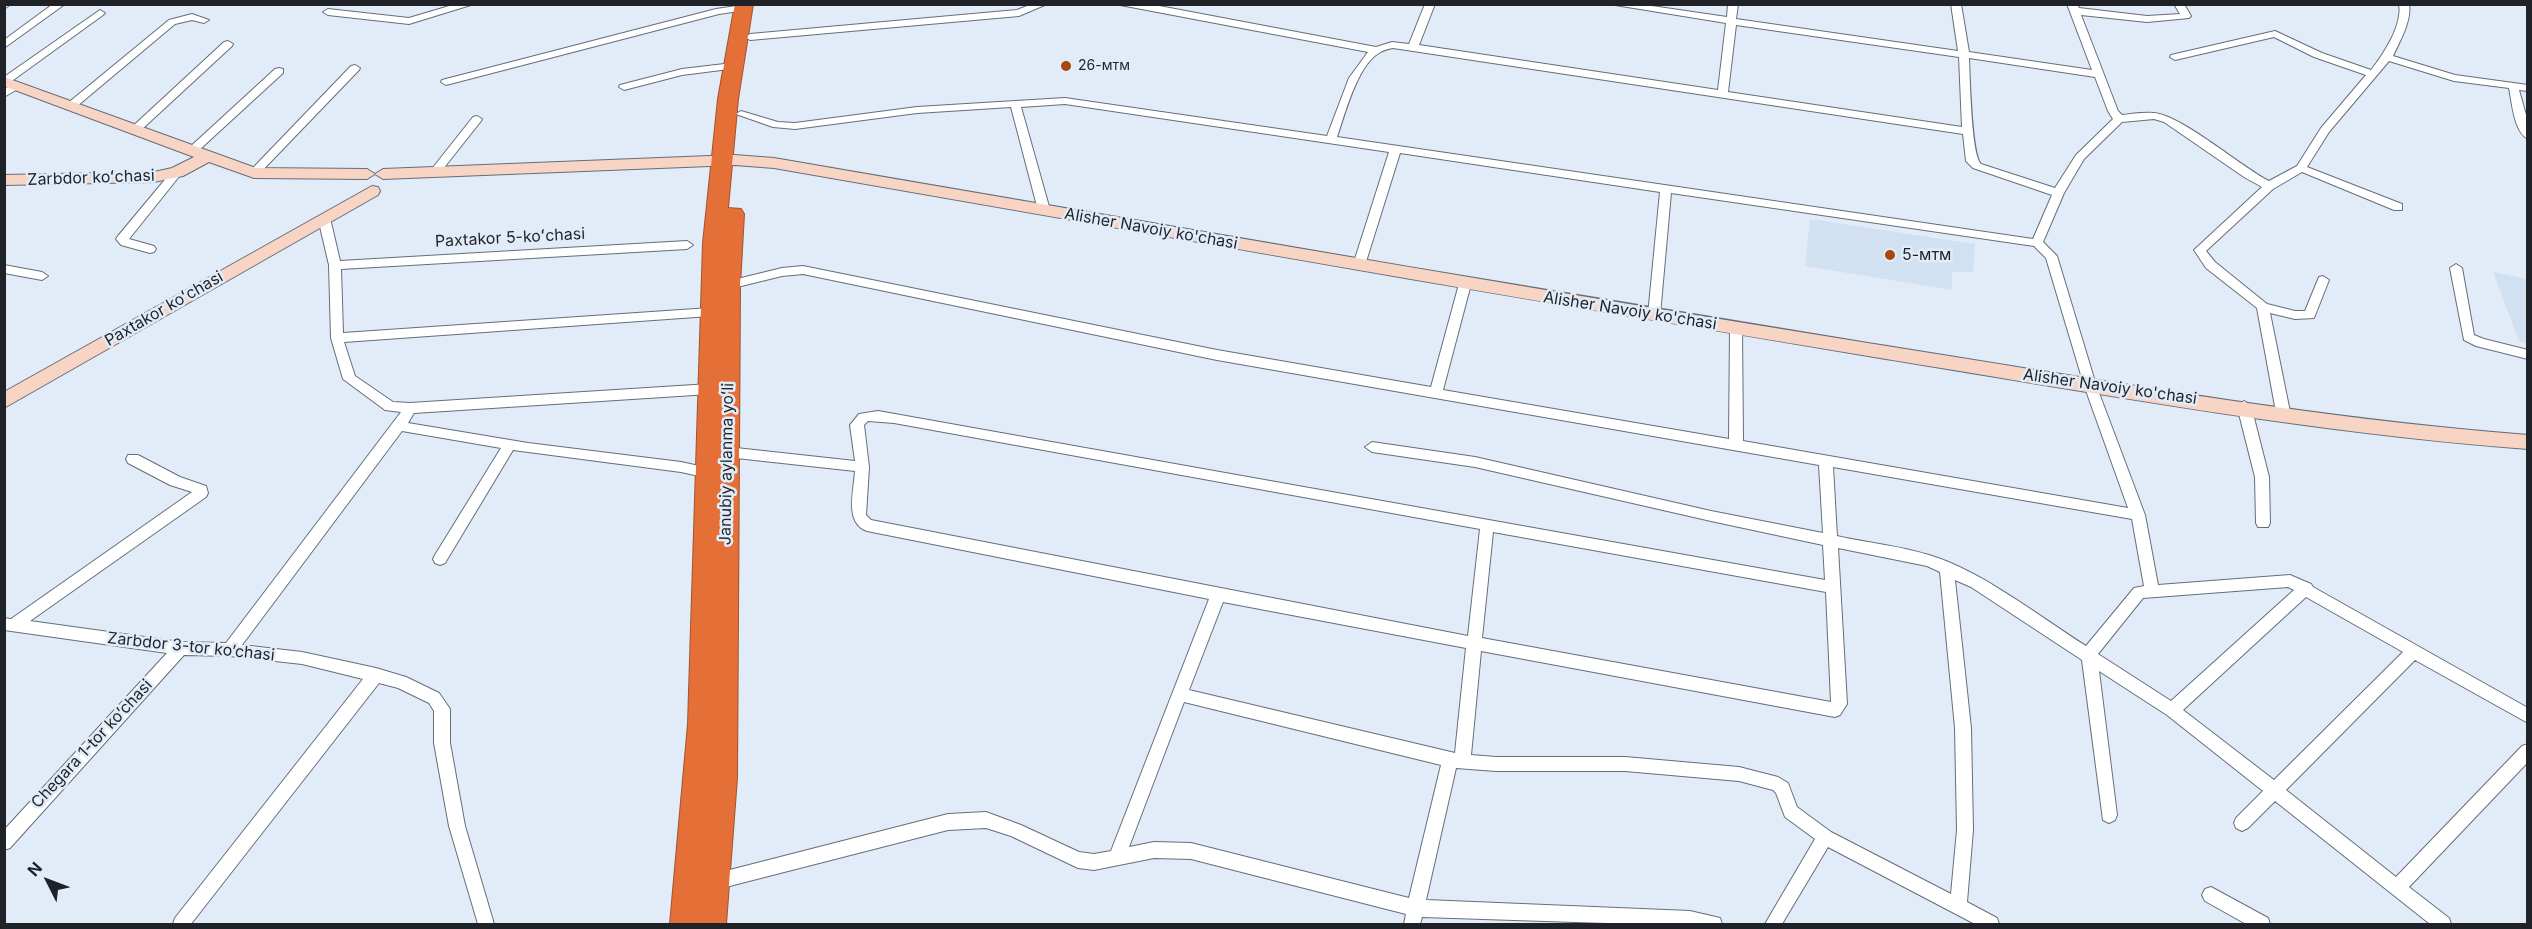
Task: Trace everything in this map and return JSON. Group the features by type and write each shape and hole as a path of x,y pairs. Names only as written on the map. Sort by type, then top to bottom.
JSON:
{"highway":[{"name":"Janubiy aylanma yoʻli","path":"686,924 697,842 707,572 710,312 728,160 741,114 750,37 748,6"},
{"name":"Janubiy aylanma yoʻli","path":"710,924 722,778 729,285 728,160 733,66 748,6"}],"main road":[{"path":"8,85 72,105 254,172 300,174 368,184"},
{"name":"Zarbdor koʻchasi","path":"4,180 154,177 177,172 201,153"},
{"name":"Alisher Navoiy ko'chasi","path":"368,184 435,172 728,160 774,164 1465,284 2091,385 2421,434 2528,442"},
{"name":"Paxtakor koʻchasi","path":"4,401 324,218 368,184"}],"street":[{"path":"4,45 60,4"},
{"path":"327,12 409,21 469,4"},
{"path":"750,37 1018,13 1042,4"},
{"path":"1120,4 1154,8 1376,50"},
{"path":"1413,47 1430,4"},
{"path":"1614,4 2098,74"},
{"path":"1723,93 1733,4"},
{"path":"1956,4 1964,55 1972,161 1977,166 2058,193"},
{"path":"2119,119 2112,111 2074,8 2163,20 2186,16 2179,4"},
{"path":"2283,412 2263,307 2253,296 2204,260 2200,250 2269,186 2301,168 2325,130 2387,57 2396,39 2405,10 2404,4"},
{"path":"446,82 719,11 748,6"},
{"path":"8,85 100,14"},
{"path":"72,105 172,22 192,17 204,20"},
{"path":"2175,57 2275,34 2318,55 2373,74"},
{"path":"136,129 228,44"},
{"path":"1331,139 1351,87 1369,54 1392,45 1968,131"},
{"path":"2387,57 2454,78 2528,88"},
{"path":"624,87 676,74 733,66"},
{"path":"254,172 355,68"},
{"path":"201,153 279,71"},
{"path":"2513,85 2520,117 2528,136"},
{"path":"741,114 777,125 795,126 917,110 1065,101 2037,243 2051,256 2091,385 2138,515 2152,590"},
{"path":"1015,104 1044,210"},
{"path":"2037,243 2058,193 2080,157 2119,119 2155,116 2168,120 2248,175 2269,186"},
{"path":"435,172 477,119"},
{"path":"1359,265 1396,148"},
{"path":"2301,168 2398,207"},
{"path":"150,249 122,239 177,172"},
{"path":"1654,315 1666,188"},
{"path":"324,218 335,265 337,338 349,379 390,408 710,389"},
{"name":"Paxtakor 5-koʻchasi","path":"335,265 687,245"},
{"path":"2456,268 2468,337 2480,343 2528,355"},
{"path":"4,269 42,276"},
{"path":"729,285 782,272 803,270 1217,354 2138,515"},
{"path":"2263,307 2295,315 2310,315 2323,280"},
{"path":"1436,393 1465,284"},
{"path":"337,338 710,312"},
{"path":"1736,327 1736,446"},
{"path":"2244,406 2262,467 2266,493 2264,523"},
{"path":"230,650 399,426 410,408"},
{"path":"1826,461 1839,704 1835,710 1474,644 867,525 859,515 862,467 857,425 859,419 871,415 1832,587"},
{"path":"399,426 528,448 681,467 708,473"},
{"path":"440,560 510,444"},
{"path":"1372,447 1475,462 1711,516 1930,561 1947,568 1976,583 2089,654 2172,710 2443,924"},
{"path":"727,452 862,467"},
{"path":"8,625 201,493 201,490 175,481 133,459"},
{"path":"1414,916 1456,760 1474,644 1487,525"},
{"path":"1947,568 1963,728 1965,830 1958,906"},
{"path":"2109,815 2089,654 2139,591 2290,581 2306,588 2528,717"},
{"path":"2172,710 2306,588"},
{"path":"1116,859 1218,595"},
{"name":"Zarbdor 3-tor koʼchasi","path":"8,625 181,648 230,650 302,658 402,682 434,698 442,709 442,742 457,826 486,924"},
{"name":"Chegara 1-tor koʼchasi","path":"4,842 181,648"},
{"path":"2242,823 2413,652"},
{"path":"181,924 376,675"},
{"path":"1180,694 1456,760 1496,764 1625,764 1739,774 1757,778 1782,788 1791,812 1826,837 1991,924"},
{"path":"2397,888 2528,751"},
{"path":"714,882 948,822 986,820 1015,830 1078,860 1094,862 1154,850 1191,851 1414,916 1617,915 1690,919 1714,924"},
{"path":"1773,924 1826,837"},
{"path":"2211,895 2262,924"}],"shaded area":[{"name":"5-мтм","path":"1810,219 1975,244 1973,272 1952,272 1952,290 1805,266"},
{"path":"2493,272 2527,279 2527,343 2519,341"}],"place":[{"name":"26-мтм","path":"1066,66"},
{"name":"5-мтм","path":"1890,255"}]}
